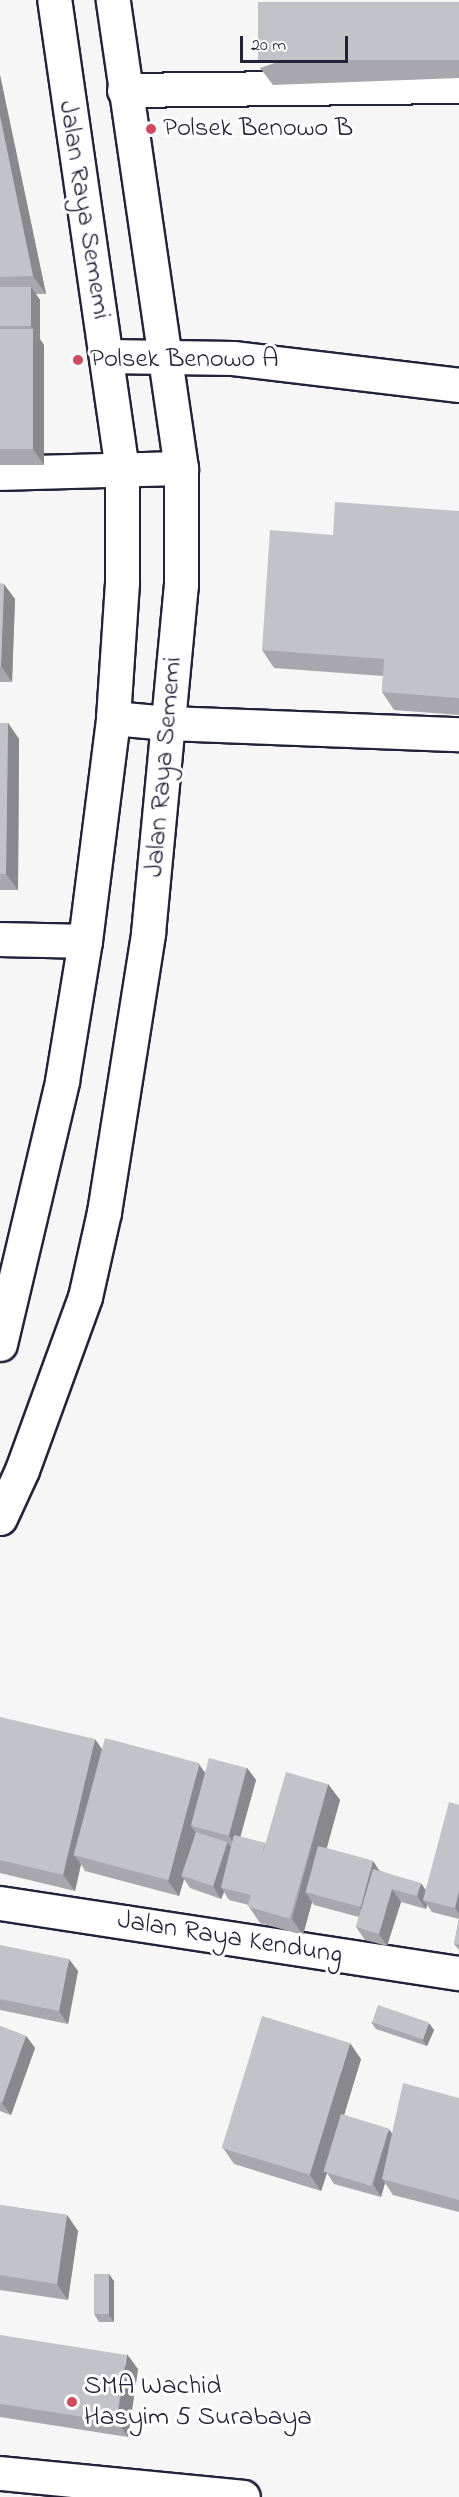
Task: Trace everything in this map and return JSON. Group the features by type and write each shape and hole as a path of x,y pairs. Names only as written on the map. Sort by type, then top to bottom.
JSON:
{"main road":[{"name":"Jalan Raya Sememi","path":"0,1344 62,1081 85,941 113,718 122,581 122,470 54,0"},
{"name":"Jalan Raya Sememi","path":"0,1518 22,1470 85,1297 101,1222 148,933 182,585 181,468 167,354 124,90 113,0"},
{"path":"124,90 459,86"},
{"path":"106,356 167,354 233,358 459,385"},
{"path":"0,473 181,468"},
{"path":"113,718 168,723 459,734"},
{"path":"0,939 85,941"},
{"name":"Jalan Raya Kendung","path":"0,1904 459,1973"},
{"path":"0,2473 243,2497"}],"building":[{"path":"258,2 459,2 459,60 258,60"},
{"path":"0,116 33,276 0,277"},
{"path":"0,287 31,287 31,326 0,326"},
{"path":"0,329 33,329 33,449 0,449"},
{"path":"335,502 459,511 459,698 382,692 384,659 262,650 270,530 333,535"},
{"path":"0,583 4,584 1,666 0,666"},
{"path":"0,723 8,723 6,874 0,874"},
{"path":"0,1717 95,1739 63,1875 0,1860"},
{"path":"105,1738 200,1763 168,1880 74,1855"},
{"path":"209,1758 247,1768 229,1836 191,1826"},
{"path":"286,1772 328,1784 290,1919 247,1907"},
{"path":"449,1802 459,1805 459,1891 455,1908 423,1900"},
{"path":"196,1832 227,1842 213,1886 182,1876"},
{"path":"234,1835 265,1843 252,1895 221,1887"},
{"path":"318,1846 373,1861 361,1907 306,1892"},
{"path":"373,1869 421,1883 417,1896 392,1889 379,1934 356,1927"},
{"path":"459,1918 459,1945 454,1944"},
{"path":"0,1945 69,1959 59,2011 0,1999"},
{"path":"378,2005 429,2023 423,2040 372,2022"},
{"path":"262,2016 350,2043 310,2175 222,2148"},
{"path":"0,2026 26,2036 2,2103 0,2102"},
{"path":"403,2083 459,2098 459,2200 382,2179"},
{"path":"341,2114 389,2129 371,2186 323,2171"},
{"path":"0,2205 67,2215 57,2284 0,2275"},
{"path":"94,2274 109,2274 109,2314 94,2314"},
{"path":"0,2335 126,2355 116,2422 0,2404"}],"place":[{"name":"Polsek Benowo B","path":"151,129"},
{"name":"Polsek Benowo A","path":"78,360"},
{"name":"SMA Wachid Hasyim 5 Surabaya","path":"72,2402"}]}
